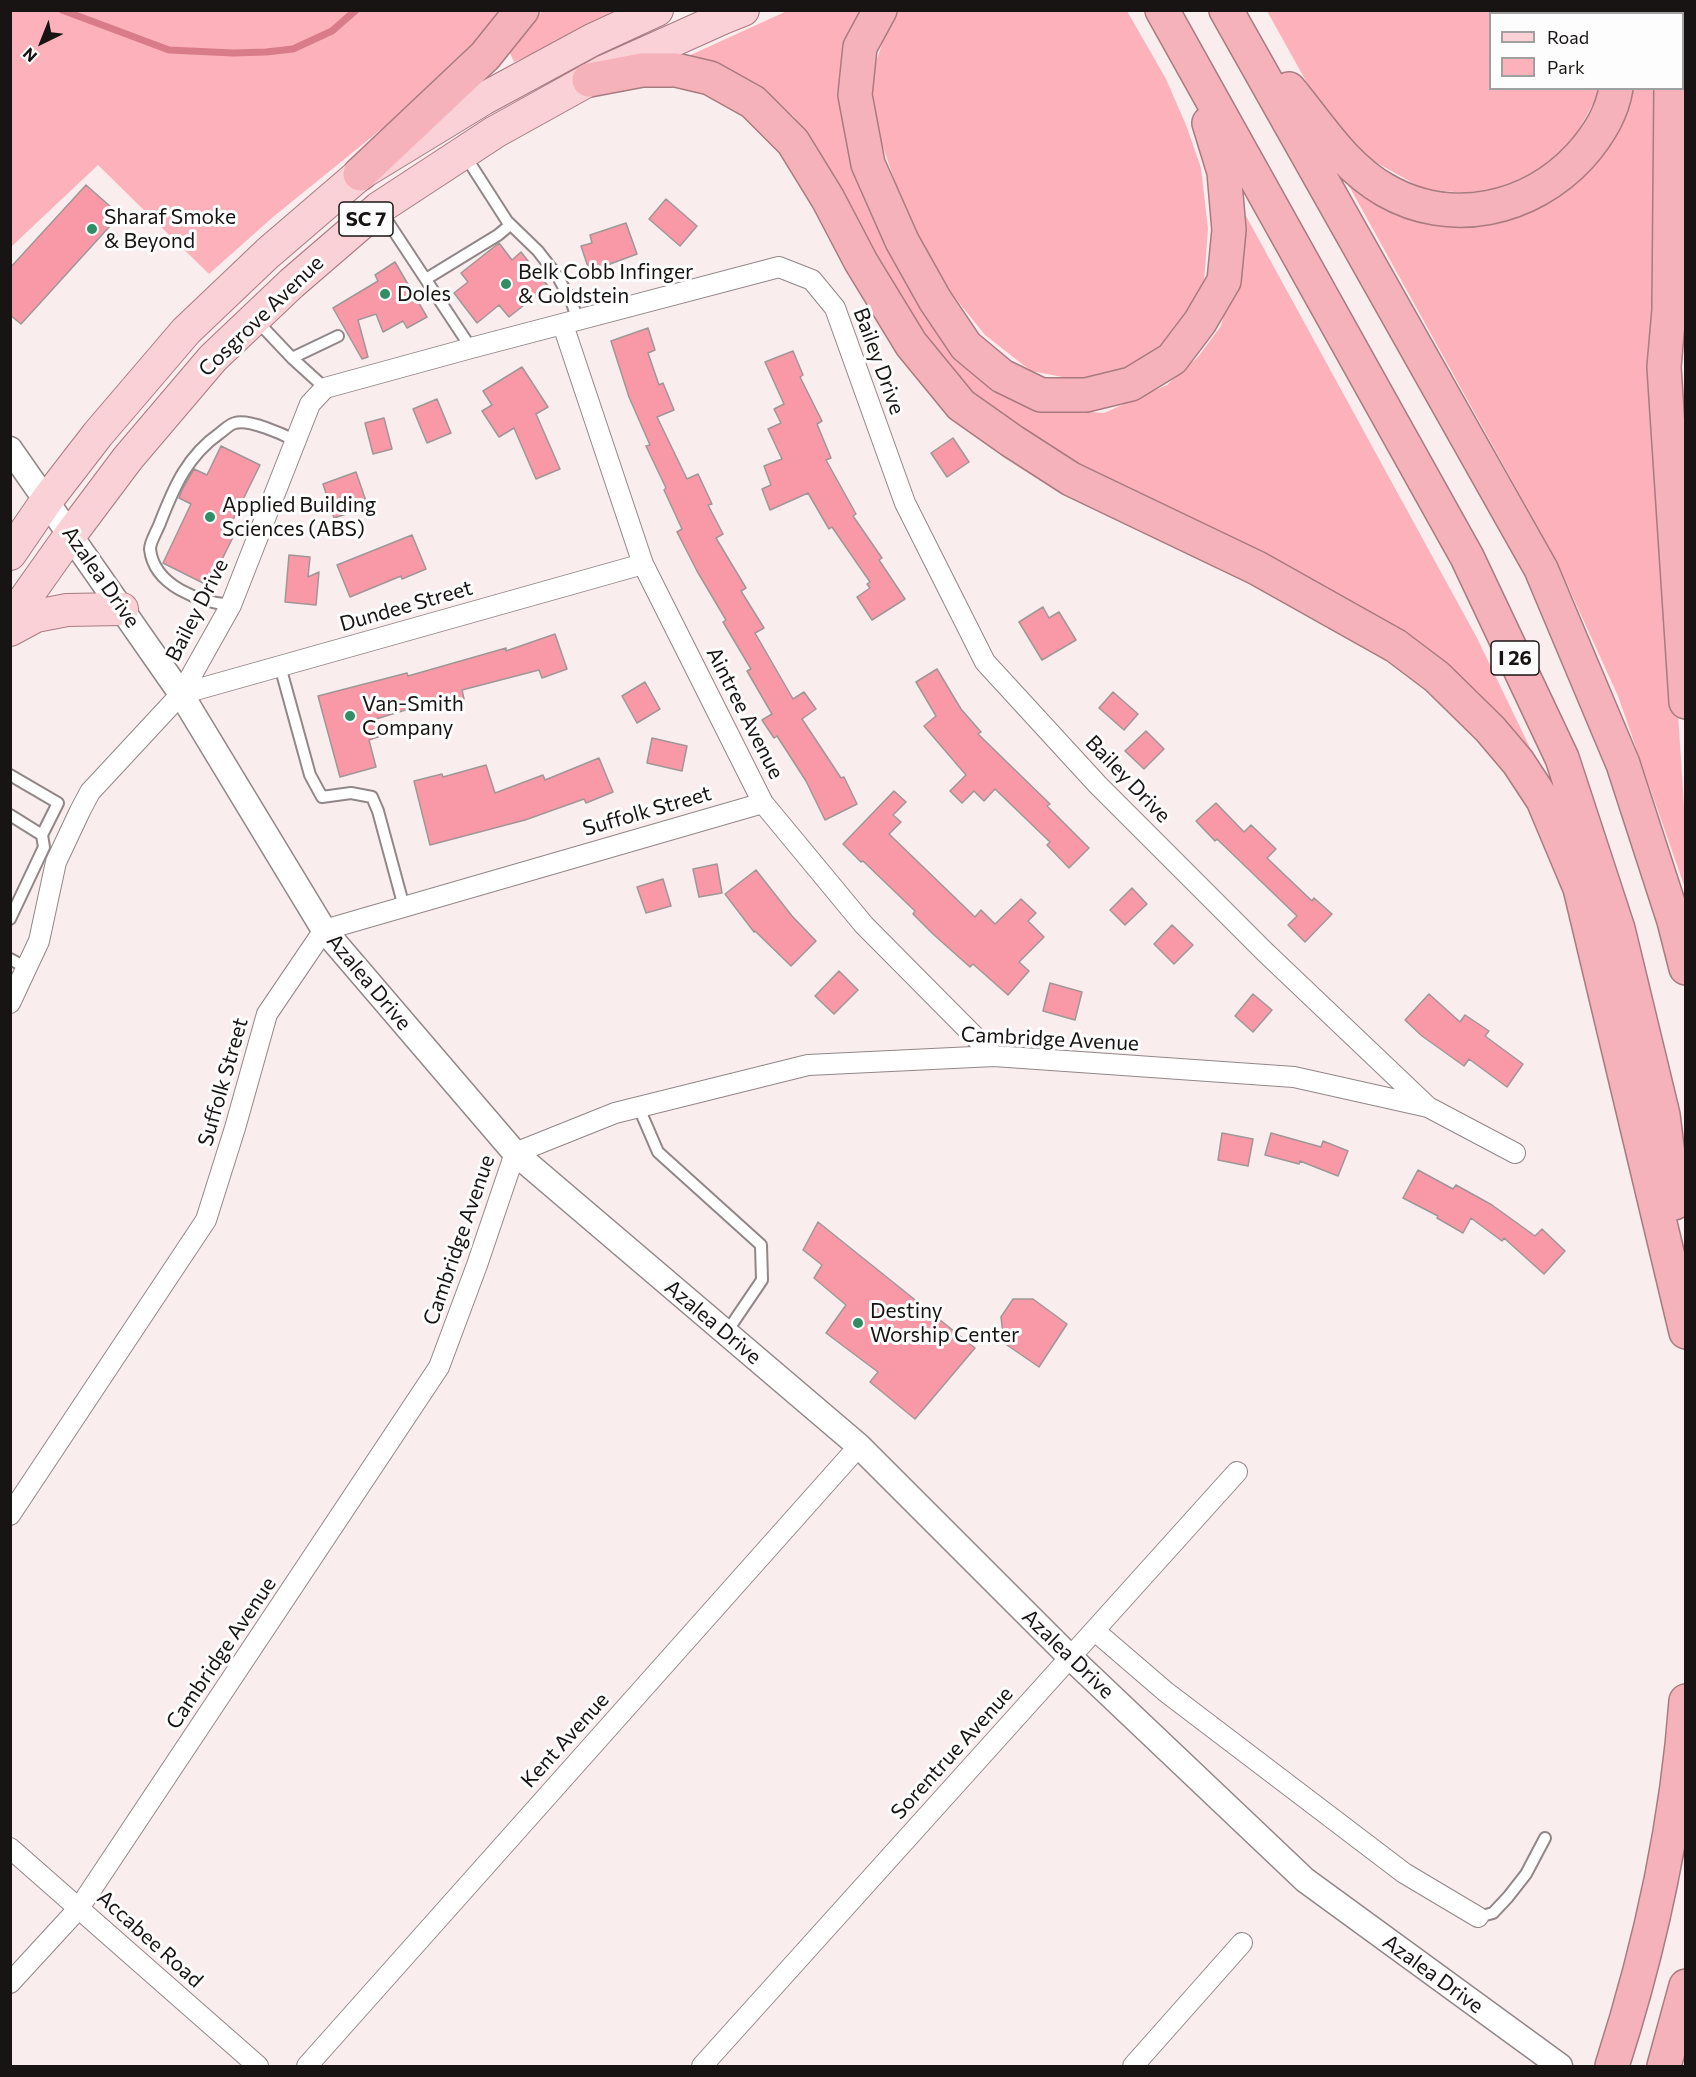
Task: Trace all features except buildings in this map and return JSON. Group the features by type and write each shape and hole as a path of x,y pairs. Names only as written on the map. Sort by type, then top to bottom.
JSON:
{"highway":[{"path":"360,174 485,56 522,10"},
{"path":"880,10 860,47 855,95 868,164 902,241 935,300 966,346 1002,376 1041,395 1086,395 1131,384 1172,359 1200,322 1224,281 1229,230 1224,172 1194,70"},
{"name":"I 26","path":"1162,10 1467,557 1562,758 1618,929 1663,1115 1686,1303"},
{"path":"1229,16 1339,154 1359,173 1405,200 1432,207 1473,210 1517,201 1545,186 1561,175 1594,140 1605,120 1615,90"},
{"name":"I 26","path":"1229,16 1541,569 1623,764 1674,921 1686,968"},
{"path":"589,80 642,70 676,70 710,78 753,102 793,142 828,199 861,262 911,344 961,405 1071,479 1257,568 1396,646 1437,677 1490,729 1518,762 1543,800 1580,888 1686,1332"},
{"path":"1671,90 1669,310 1664,368 1686,702"},
{"path":"1612,2067 1662,1880 1686,1701"},
{"path":"1664,2067 1686,1986"}],"main road":[{"name":"Cosgrove Avenue","path":"10,554 47,500 98,434 186,331 268,254 360,174 483,99 592,40 657,10"},
{"name":"Cosgrove Avenue","path":"10,620 71,534 143,440 213,358 379,208 495,132 589,80 743,10"},
{"path":"10,630 36,616 67,609 122,609"}],"street":[{"name":"Bailey Drive","path":"10,1003 19,964 39,941 69,807 90,792 181,694 231,605 310,404 325,388 779,267 812,280 835,308 904,503 985,662 1097,784 1265,952 1428,1107"},
{"name":"Aintree Avenue","path":"570,323 643,564 763,802 864,925 994,1056"},
{"name":"Azalea Drive","path":"10,449 181,694 324,930 515,1153 859,1446 1071,1658 1305,1880 1560,2067"},
{"name":"Dundee Street","path":"181,694 643,564"},
{"name":"Suffolk Street","path":"10,1515 206,1220 267,1014 324,930 763,802"},
{"name":"Cambridge Avenue","path":"10,1983 79,1908 439,1367 515,1153 615,1113 808,1065 994,1056 1294,1077 1428,1107 1515,1153"},
{"name":"Kent Avenue","path":"307,2067 859,1446"},
{"name":"Sorentrue Avenue","path":"702,2067 1237,1472"},
{"path":"1095,1631 1166,1692 1404,1873 1478,1917"},
{"name":"Accabee Road","path":"10,1848 258,2067"},
{"path":"1133,2067 1242,1943"}],"lane":[{"path":"464,153 510,225 538,251 558,277 572,303 570,323"},
{"path":"379,208 471,348"},
{"path":"426,279 498,235 510,225"},
{"path":"255,318 292,358 325,388"},
{"path":"292,358 338,336"},
{"path":"231,605 213,603 177,588 158,573 150,548 176,482 202,445 235,423 250,424 276,431 296,441"},
{"path":"280,666 310,775 322,797 351,793 372,797 378,811 404,907"},
{"path":"10,775 69,807 42,835"},
{"path":"10,815 42,835 44,848 10,919"},
{"path":"639,1108 658,1152 761,1245 762,1280 726,1333"},
{"path":"1478,1917 1493,1913 1508,1897 1526,1874 1545,1838"}],"green space":[{"path":"11,11 512,11 479,50 273,217 209,274 98,165 11,247"},
{"path":"542,11 626,11 514,62 510,53"},
{"path":"787,11 869,11 847,46 897,263 1049,409 1104,413 1167,385 1198,357 1221,326 1234,279 1235,219 1246,216 1477,638 1548,785 1514,738 977,399 902,307 812,145 794,117 759,85 735,72 684,58"},
{"path":"898,11 1127,11 1166,79 1186,125 1201,168 1208,229 1204,282 1189,320 1131,375 1089,382 1031,371 985,335 920,254 876,127 871,77 886,32"},
{"path":"1267,11 1603,11 1489,12 1489,90 1600,90 1572,142 1538,171 1501,187 1466,193 1423,189 1360,153 1316,99"},
{"path":"1627,90 1653,90 1653,275 1657,387 1685,822 1685,888 1618,696 1556,560 1338,166 1491,220"}],"waterway":[{"path":"62,10 169,50 233,53 293,49 332,31 356,10"}],"place":[{"name":"Sharaf Smoke & Beyond","path":"92,229"},
{"name":"Belk Cobb Infinger & Goldstein","path":"506,284"},
{"name":"Doles","path":"385,294"},
{"name":"Applied Building Sciences (ABS)","path":"210,517"},
{"name":"Van-Smith Company","path":"350,716"},
{"name":"Destiny Worship Center","path":"858,1323"}]}
